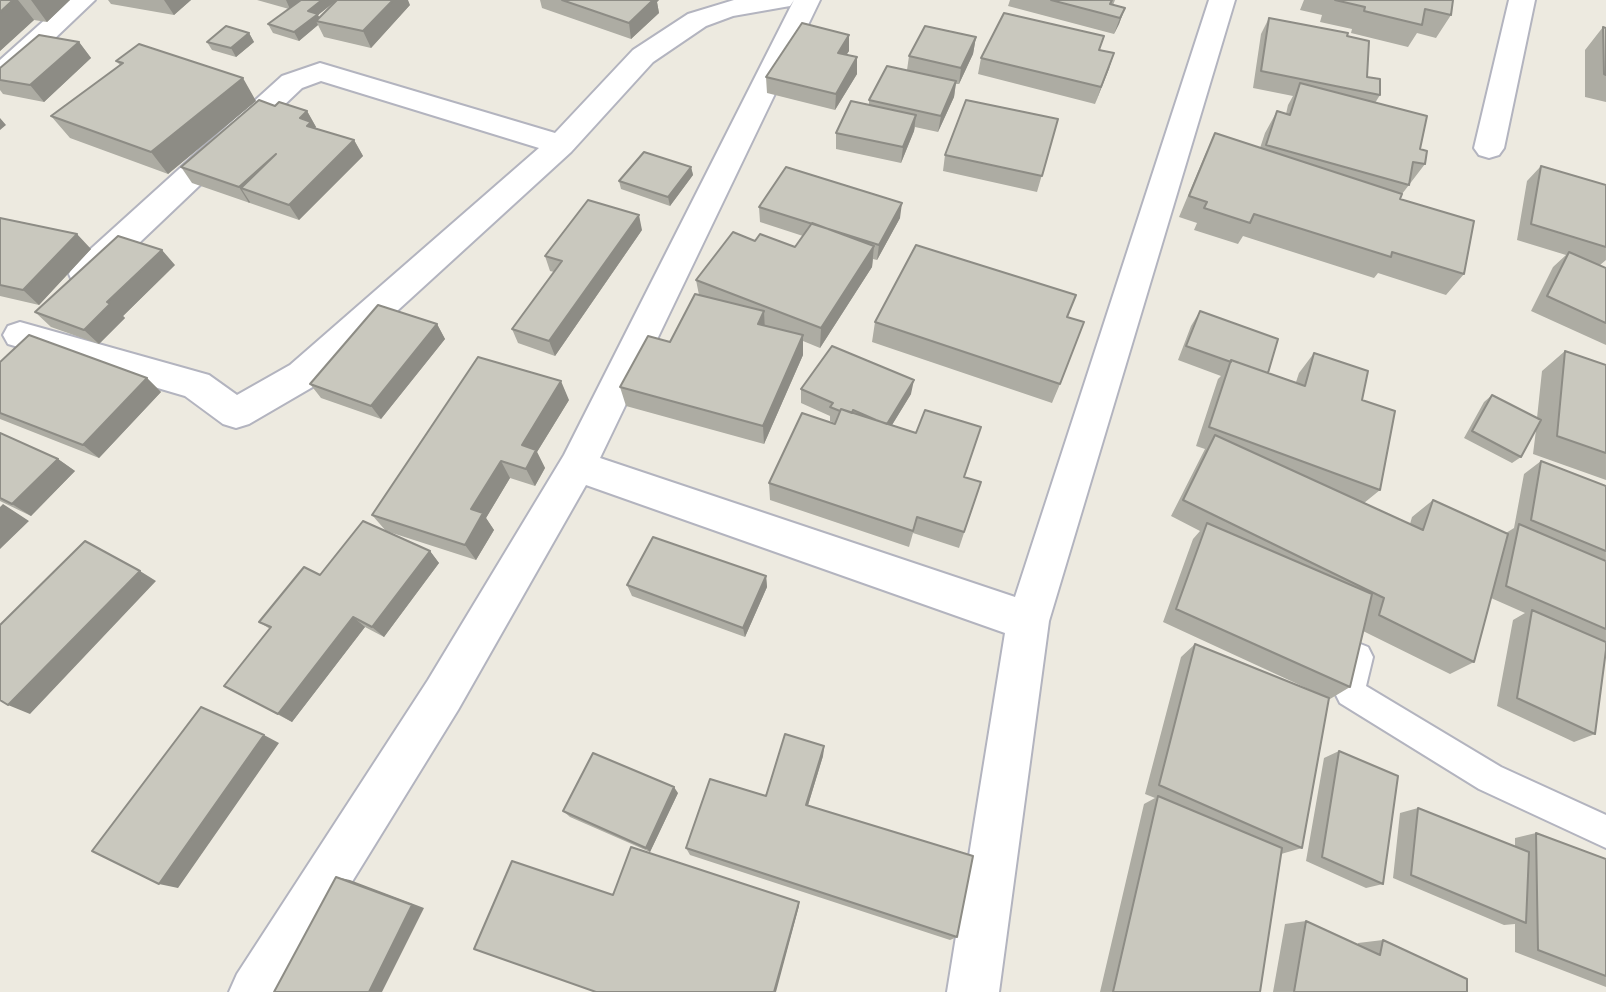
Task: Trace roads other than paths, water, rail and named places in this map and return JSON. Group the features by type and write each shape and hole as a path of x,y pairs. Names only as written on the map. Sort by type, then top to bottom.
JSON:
{"street":[{"path":"0,75 82,0"},
{"path":"561,145 320,72 292,82 30,326 196,386 236,413 303,374 561,145 643,56 697,20 727,9 781,0"},
{"path":"255,992 443,695 577,466 807,0"},
{"path":"973,992 1028,621 1222,0"},
{"path":"1489,148 1522,0"},
{"path":"577,466 1028,621"}],"lane":[{"path":"1358,657 1350,693 1490,778 1606,832"}]}
